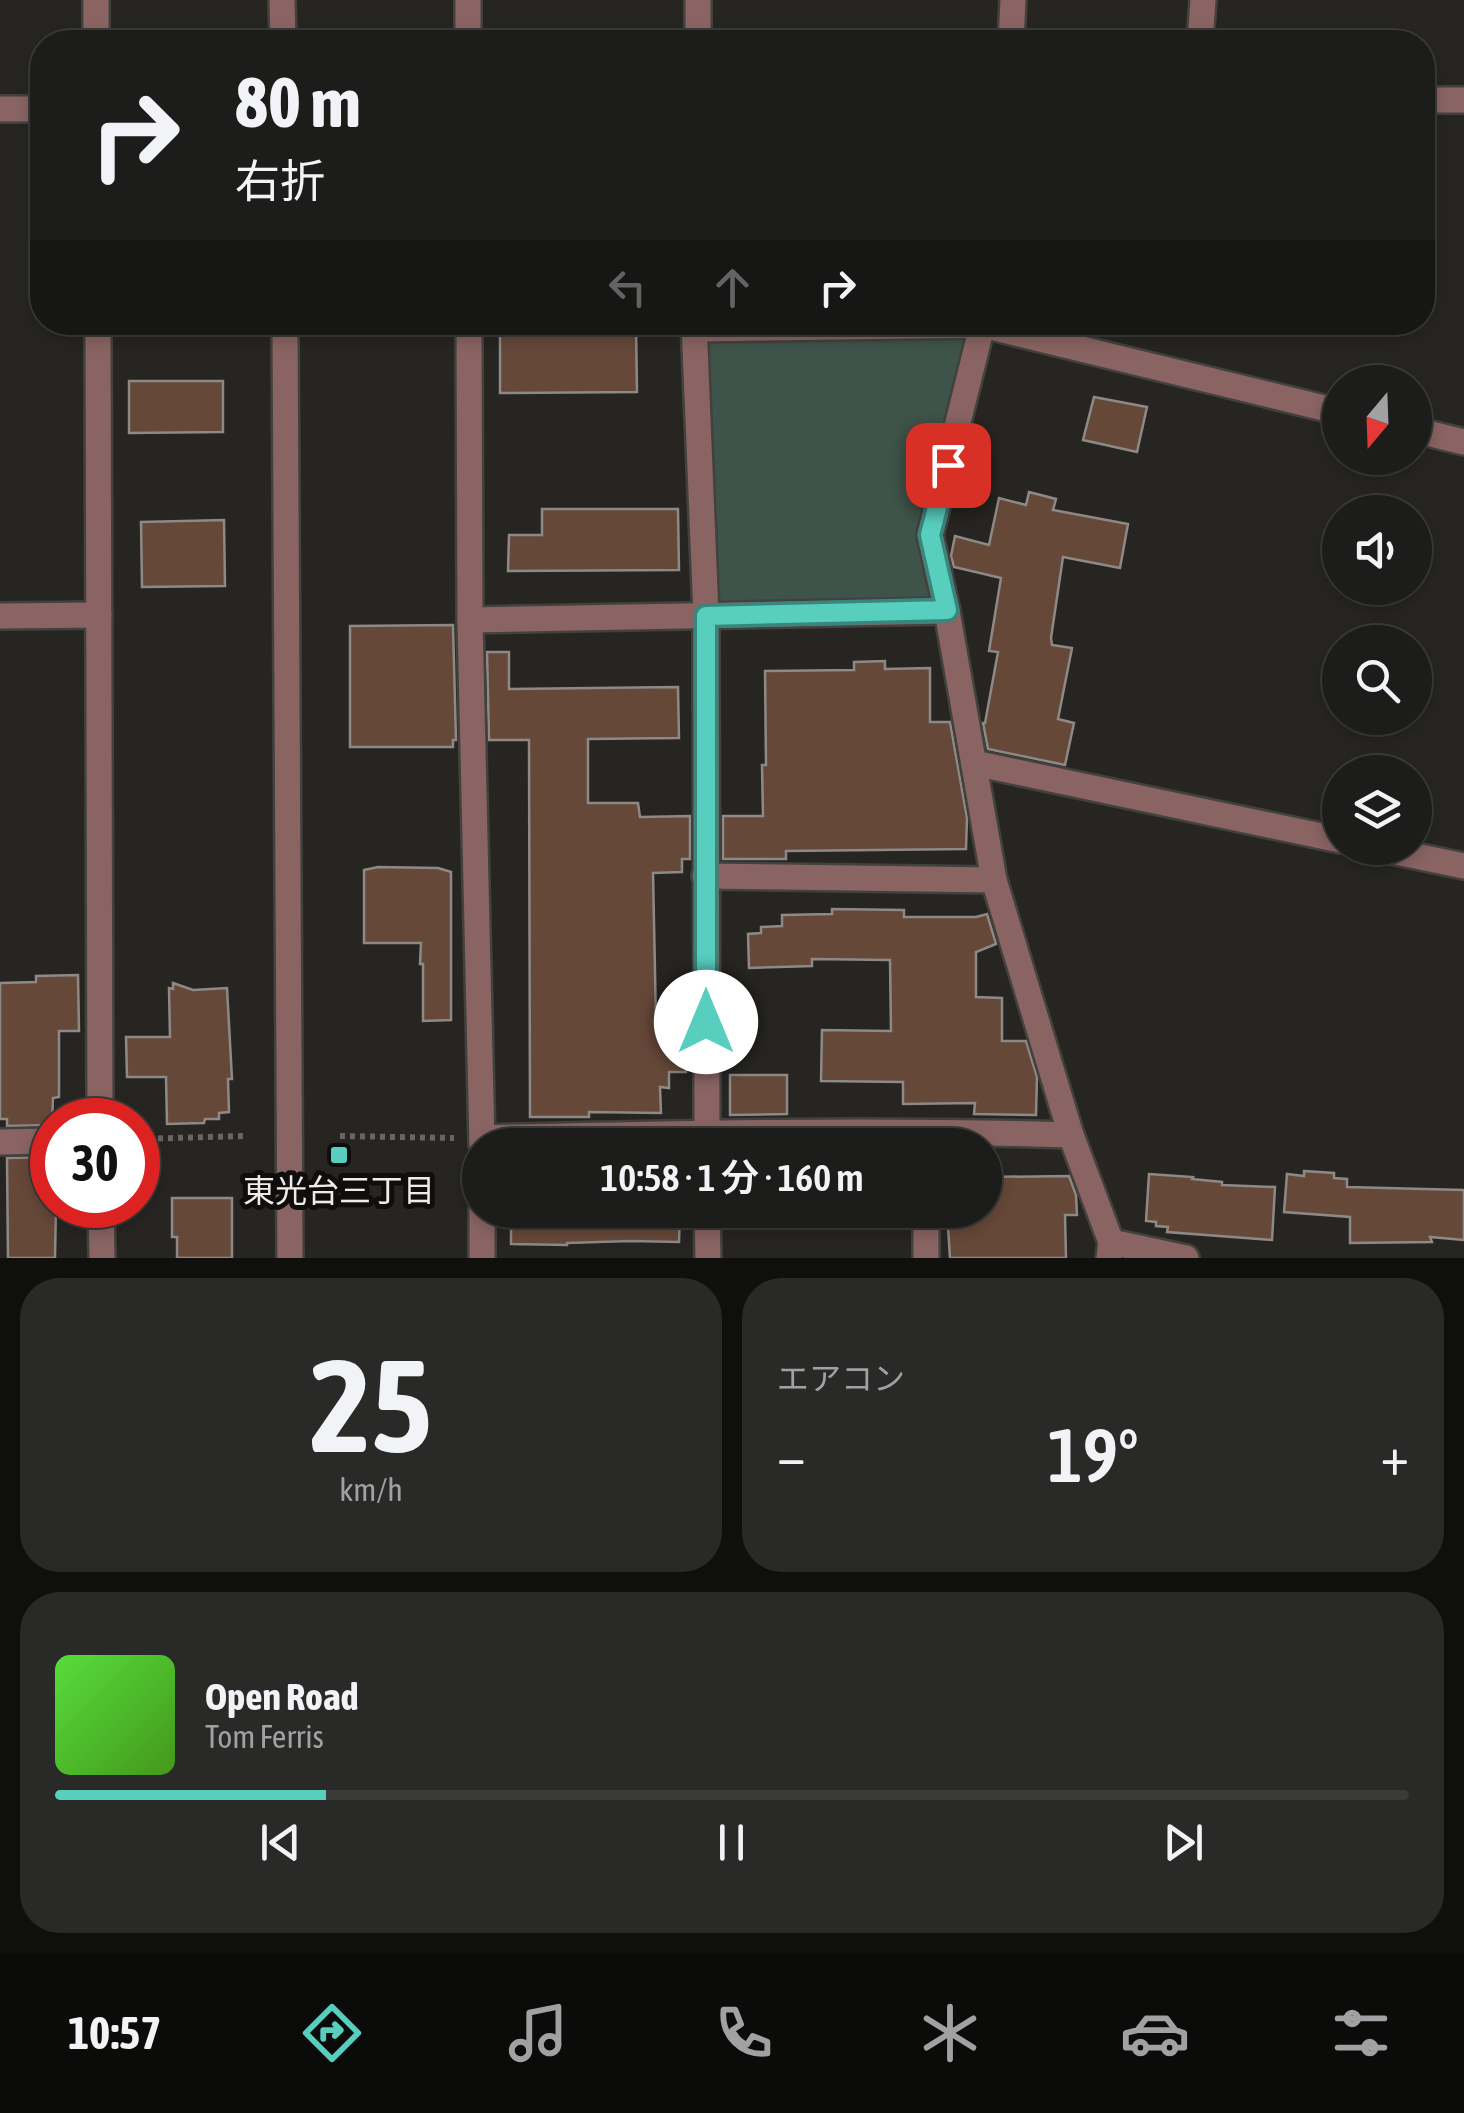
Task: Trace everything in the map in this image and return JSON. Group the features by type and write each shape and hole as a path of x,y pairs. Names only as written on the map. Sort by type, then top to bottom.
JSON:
{"street":[{"path":"96,0 96,30"},
{"path":"282,0 283,30"},
{"path":"468,0 468,30"},
{"path":"698,0 698,30"},
{"path":"1013,30 1014,0"},
{"path":"1201,30 1202,0"},
{"path":"1435,100 1464,100"},
{"path":"0,110 30,110"},
{"path":"98,335 100,1098"},
{"path":"285,335 290,1258"},
{"path":"469,335 470,620 482,1128"},
{"path":"694,335 706,616 707,1128"},
{"path":"980,335 930,535 947,610 994,880 1110,1250 1186,1258"},
{"path":"1028,335 1322,408"},
{"path":"1432,434 1464,442"},
{"path":"470,620 947,610"},
{"path":"0,616 99,616"},
{"path":"974,763 1322,836"},
{"path":"1432,859 1464,866"},
{"path":"705,876 994,880"},
{"path":"1002,1136 1072,1135"},
{"path":"0,1142 30,1141"},
{"path":"101,1228 102,1258"},
{"path":"482,1228 482,1258"},
{"path":"707,1228 708,1258"},
{"path":"926,1228 926,1258"}],"path":[{"path":"160,1138 243,1136"},
{"path":"340,1136 462,1141"}],"green space":[{"path":"694,335 980,335 930,535 947,611 706,615"}],"building":[{"path":"500,335 636,335 637,392 500,393"},
{"path":"129,381 223,381 223,432 129,433"},
{"path":"1094,397 1147,407 1137,452 1083,440"},
{"path":"1029,492 1056,499 1053,510 1128,524 1120,568 1063,557 1051,638 1052,645 1072,648 1058,719 1074,723 1065,765 988,749 983,723 998,652 989,651 1001,578 954,567 951,556 955,536 989,545 999,498 1026,505"},
{"path":"542,509 678,509 679,570 508,571 509,535 542,535"},
{"path":"224,520 225,586 142,587 141,522"},
{"path":"453,625 453,747 350,747 350,626"},
{"path":"487,652 509,652 509,689 678,687 679,738 588,739 588,803 638,803 640,817 690,816 690,859 682,859 682,872 653,873 656,1021 663,1021 664,1043 686,1043 686,1072 669,1072 669,1088 660,1087 661,1113 589,1112 589,1117 530,1117 529,740 489,740"},
{"path":"885,661 885,669 930,668 930,722 950,722 967,818 966,849 786,851 786,859 723,859 723,816 763,816 765,671 854,670 854,662"},
{"path":"438,868 451,872 451,1020 423,1021 421,943 364,943 364,870"},
{"path":"832,909 904,910 904,917 987,914 996,944 976,952 976,997 1002,998 1002,1041 1026,1041 1037,1077 1036,1115 974,1114 975,1103 903,1104 903,1082 821,1081 822,1030 891,1031 890,960 812,959 812,966 749,968 748,934 761,933 761,927 782,926 782,915 832,914"},
{"path":"78,975 79,1031 59,1031 59,1097 30,1098 30,1125 7,1126 7,1119 0,1119 0,983 36,982 36,976"},
{"path":"173,983 193,990 227,988 232,1079 228,1079 229,1112 219,1113 219,1119 167,1124 166,1077 127,1077 126,1037 170,1037 169,988 173,989"},
{"path":"730,1075 787,1075 787,1114 730,1115"},
{"path":"30,1157 30,1228 56,1228 55,1258 8,1258 7,1158"},
{"path":"1304,1171 1334,1173 1334,1178 1347,1179 1347,1187 1464,1190 1464,1240 1430,1237 1432,1242 1350,1243 1350,1217 1284,1212 1287,1174 1304,1176"},
{"path":"1149,1174 1193,1177 1222,1185 1275,1187 1272,1240 1167,1232 1168,1227 1146,1221"},
{"path":"1069,1176 1076,1195 1077,1215 1065,1215 1066,1258 950,1258 948,1228 1002,1228 1002,1177"},
{"path":"172,1198 232,1198 232,1258 177,1258 177,1237 172,1237"},
{"path":"511,1228 679,1228 679,1242 511,1244"}],"place":[{"name":"東光台三丁目","path":"339,1155"}],"route":[{"path":"706,1022 706,616 947,610 930,535 948,465"}]}
